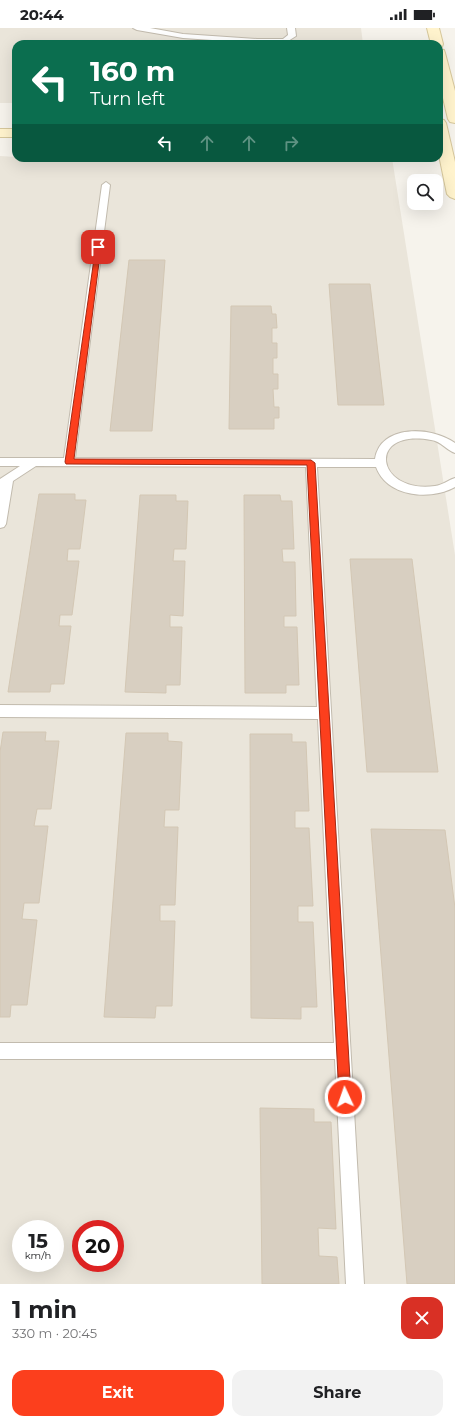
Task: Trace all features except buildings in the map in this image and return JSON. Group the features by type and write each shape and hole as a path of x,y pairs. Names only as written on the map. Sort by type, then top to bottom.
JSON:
{"main road":[{"path":"433,28 436,40"},
{"path":"443,70 455,119"},
{"path":"443,126 455,128"},
{"path":"0,133 12,133"},
{"path":"443,143 455,194"}],"lane":[{"path":"137,28 183,36 248,40"},
{"path":"284,40 292,36 291,28"},
{"path":"69,462 106,185"},
{"path":"455,449 448,443 438,438 414,434 394,439 386,445 382,452 381,463 386,475 393,481 412,490 435,490 446,487 455,482"},
{"path":"0,462 381,463"},
{"path":"0,524 4,482 34,462"},
{"path":"311,463 355,1284"},
{"path":"0,711 324,713"},
{"path":"0,1051 342,1051"}],"shaded area":[{"path":"0,28 361,28 362,40 12,40 12,103 0,103"},
{"path":"0,156 12,157 12,162 393,162 455,555 455,1284 0,1284"}],"route":[{"path":"98,247 69,462 311,463 345,1097"}]}
